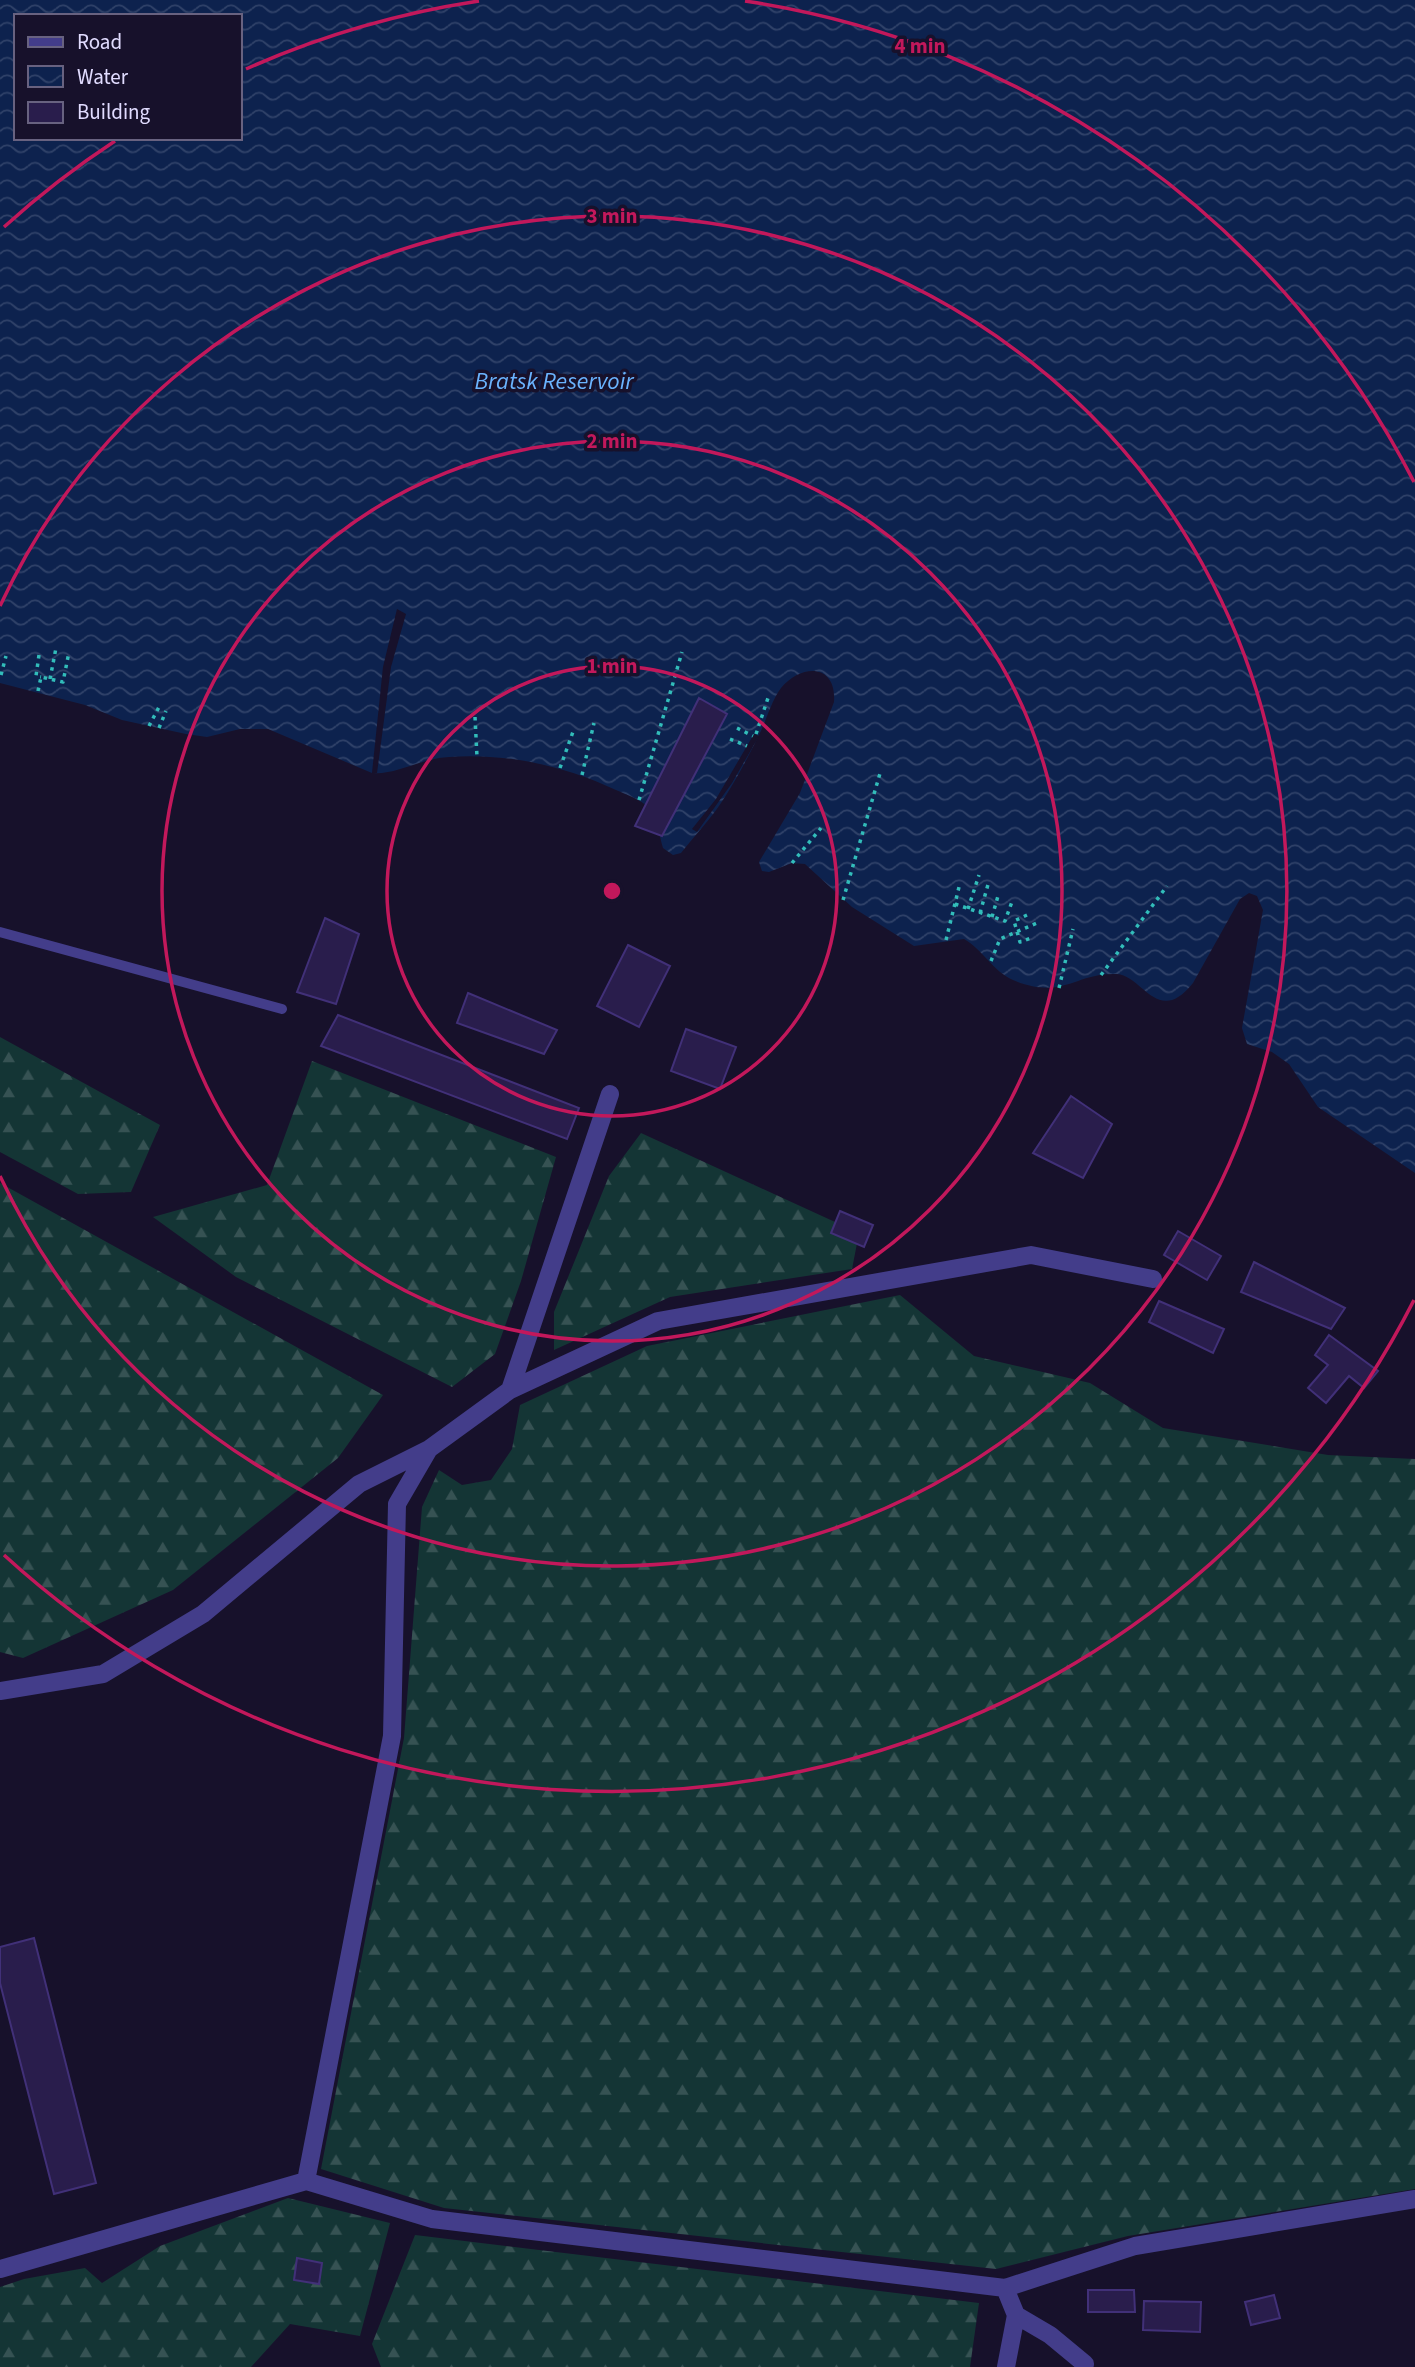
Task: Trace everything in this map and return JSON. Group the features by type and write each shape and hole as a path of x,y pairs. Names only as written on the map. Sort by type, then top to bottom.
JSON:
{"street":[{"path":"510,1390 610,1094"},
{"path":"0,1691 103,1674 202,1614 359,1484 429,1449 510,1390 658,1321 1031,1255 1153,1279"},
{"path":"306,2181 392,1737 397,1504 429,1449"},
{"path":"0,2269 306,2181 432,2219 1005,2288 1135,2246 1415,2199"},
{"path":"1005,2288 1016,2315 1006,2367"},
{"path":"1016,2315 1050,2335 1085,2364"}],"lane":[{"path":"0,932 282,1009"}],"path":[{"path":"50,679 56,648"},
{"path":"39,654 36,676 63,682 69,652"},
{"path":"639,800 682,652"},
{"path":"6,656 1,675 7,676"},
{"path":"38,691 41,677"},
{"path":"737,728 754,735 769,695"},
{"path":"765,706 772,708"},
{"path":"149,726 159,707"},
{"path":"159,728 166,711"},
{"path":"475,717 477,757"},
{"path":"582,775 594,723"},
{"path":"560,768 574,729"},
{"path":"730,739 747,746"},
{"path":"843,900 881,769"},
{"path":"792,863 821,828"},
{"path":"968,909 979,875"},
{"path":"980,913 989,881"},
{"path":"946,940 960,883"},
{"path":"1101,975 1167,886"},
{"path":"992,917 998,895"},
{"path":"955,904 1005,921 1013,899"},
{"path":"1027,915 1014,920 1020,942 1034,937"},
{"path":"991,961 1000,939 1037,923"},
{"path":"1059,988 1073,929"}],"green space":[{"path":"0,1037 160,1125 131,1192 78,1194 0,1152"},
{"path":"312,1061 556,1157 521,1281 495,1354 452,1387 236,1277 153,1217 267,1185"},
{"path":"641,1133 859,1233 852,1269 670,1297 554,1350 554,1312 609,1176"},
{"path":"0,1183 383,1395 338,1458 173,1590 23,1658 0,1652"},
{"path":"900,1295 974,1356 1090,1383 1163,1428 1328,1455 1415,1459 1415,2189 1128,2236 996,2269 444,2208 321,2169 404,1738 422,1507 439,1470 462,1485 491,1480 512,1449 520,1405 647,1346"},
{"path":"288,2198 390,2223 360,2336 290,2324 251,2367 0,2367 0,2287 24,2279 85,2268 102,2283 160,2246"},
{"path":"415,2235 979,2303 970,2367 381,2367 372,2344"}],"water":[{"name":"Bratsk Reservoir","path":"0,0 1415,0 1415,1173 1318,1107 1289,1064 1272,1052 1247,1044 1242,1028 1263,910 1257,896 1249,893 1240,899 1193,983 1181,995 1170,1000 1160,1000 1135,982 1117,974 1090,977 1057,987 1030,986 1006,976 964,939 914,946 852,907 805,864 792,863 769,872 762,871 759,862 800,793 834,702 830,680 817,671 799,674 781,688 726,795 681,853 673,855 663,848 654,817 645,805 597,782 556,768 514,759 471,756 439,758 391,771 372,773 268,729 240,729 207,737 122,720 85,705 0,683"}],"pier":[{"path":"397,609 406,614 391,667 377,773 372,773 383,667"},
{"path":"754,734 759,736 732,783 697,832 692,829 716,799"}],"building":[{"path":"699,698 727,714 662,836 635,826"},
{"path":"325,918 359,934 336,1004 297,992"},
{"path":"628,945 670,966 639,1027 597,1006"},
{"path":"468,993 557,1030 544,1054 457,1023"},
{"path":"338,1015 579,1108 567,1139 321,1046"},
{"path":"686,1029 736,1047 720,1089 671,1071"},
{"path":"1071,1096 1112,1124 1083,1178 1033,1153"},
{"path":"840,1211 873,1225 864,1247 831,1233"},
{"path":"1178,1231 1221,1256 1207,1280 1164,1255"},
{"path":"1254,1262 1345,1308 1331,1329 1241,1292"},
{"path":"1159,1301 1224,1329 1213,1353 1149,1322"},
{"path":"1329,1335 1378,1371 1364,1388 1349,1376 1326,1403 1308,1388 1328,1365 1315,1355"},
{"path":"34,1938 96,2183 54,2194 0,1983 0,1947"},
{"path":"297,2258 322,2263 319,2284 294,2280"},
{"path":"1088,2290 1134,2290 1135,2312 1088,2312"},
{"path":"1274,2295 1280,2318 1251,2325 1245,2302"},
{"path":"1144,2301 1201,2302 1200,2332 1143,2330"}]}
